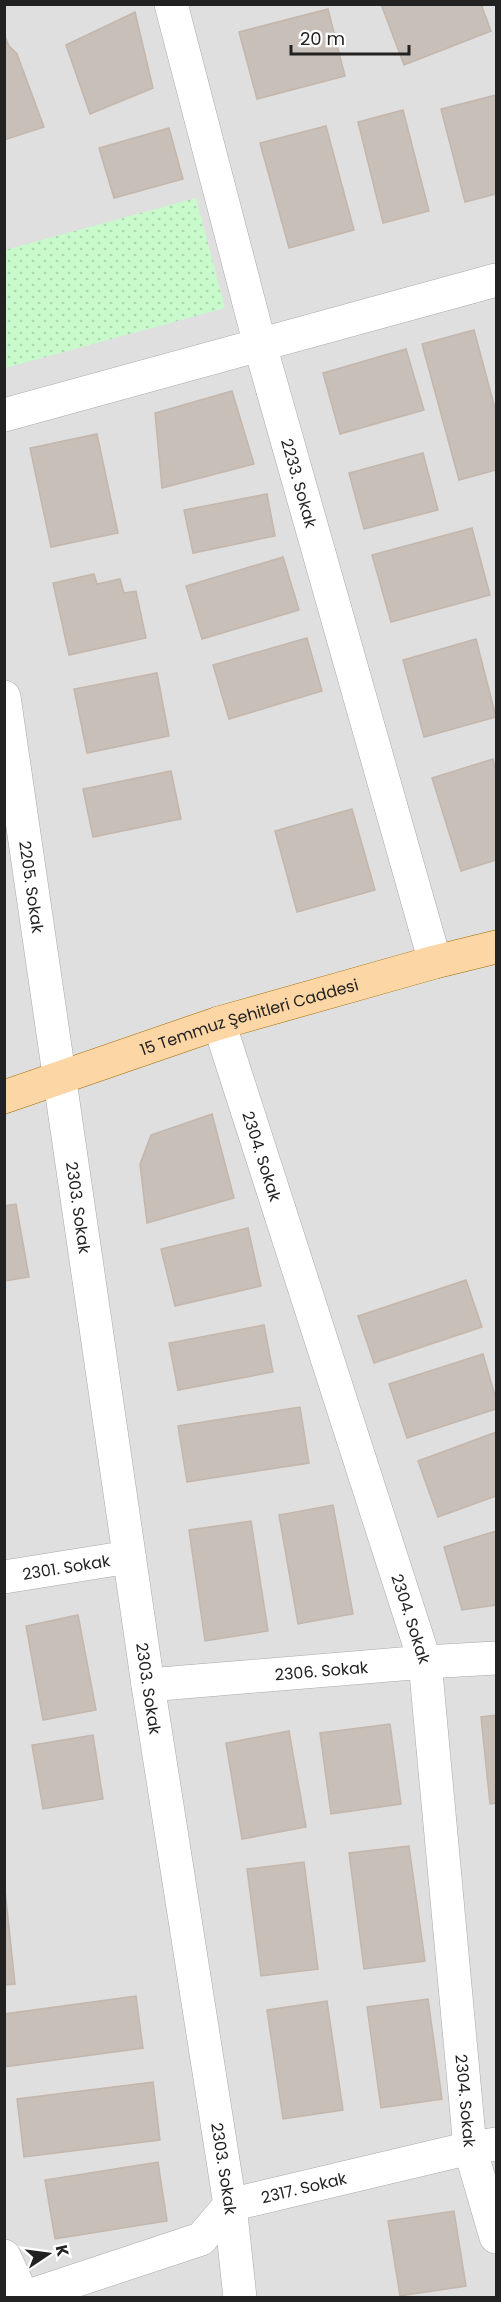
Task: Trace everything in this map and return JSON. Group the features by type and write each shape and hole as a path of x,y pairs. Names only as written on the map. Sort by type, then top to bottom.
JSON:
{"main road":[{"name":"15 Temmuz Şehitleri Caddesi","path":"4,1097 219,1023 496,947"}],"street":[{"name":"2233. Sokak","path":"171,4 260,345 435,962"},
{"path":"4,415 496,280"},
{"name":"2205. Sokak","path":"4,697 61,1078"},
{"name":"2304. Sokak","path":"219,1023 425,1662 496,2237"},
{"name":"2303. Sokak","path":"61,1078 148,1686 230,2205 240,2298"},
{"name":"2301. Sokak","path":"4,1577 129,1557"},
{"name":"2306. Sokak","path":"148,1686 496,1658"},
{"name":"2317. Sokak","path":"230,2205 483,2146"},
{"path":"4,2256 23,2297 201,2239 230,2205"}],"shaded area":[{"path":"5,5 496,5 496,2297 5,2297"}],"green space":[{"path":"196,198 225,308 5,368 5,250"}],"building":[{"path":"381,4 481,4 491,31 404,65"},
{"path":"328,9 345,76 257,99 239,32"},
{"path":"135,12 153,88 90,114 66,45"},
{"path":"4,34 9,46 17,54 44,127 4,140"},
{"path":"496,95 496,194 465,202 441,109"},
{"path":"403,110 429,211 383,223 358,122"},
{"path":"326,126 354,230 289,248 260,143"},
{"path":"169,128 183,179 114,198 99,148"},
{"path":"474,330 496,412 496,470 459,480 422,344"},
{"path":"406,349 424,410 340,434 323,373"},
{"path":"232,391 254,464 162,488 155,413"},
{"path":"97,434 118,533 51,547 30,448"},
{"path":"423,453 438,510 364,529 349,473"},
{"path":"267,494 275,536 193,553 184,510"},
{"path":"472,528 490,595 391,622 372,555"},
{"path":"283,557 299,610 202,639 186,586"},
{"path":"94,574 97,584 120,579 124,593 136,591 146,638 69,655 53,583"},
{"path":"307,638 322,691 229,719 213,665"},
{"path":"476,639 496,717 424,737 403,660"},
{"path":"157,673 169,736 87,753 74,689"},
{"path":"493,759 496,771 496,860 461,871 432,778"},
{"path":"171,771 181,819 93,837 83,789"},
{"path":"352,809 375,890 297,912 275,831"},
{"path":"212,1114 234,1198 147,1223 140,1164 151,1135"},
{"path":"16,1204 29,1277 4,1281 4,1206"},
{"path":"248,1228 261,1286 175,1306 161,1249"},
{"path":"466,1280 482,1327 374,1363 358,1316"},
{"path":"264,1325 273,1372 178,1390 169,1343"},
{"path":"483,1354 496,1399 496,1409 407,1438 389,1384"},
{"path":"300,1407 309,1463 187,1482 178,1426"},
{"path":"496,1432 496,1496 438,1517 418,1461"},
{"path":"333,1505 353,1614 298,1624 279,1515"},
{"path":"251,1521 268,1631 205,1641 189,1530"},
{"path":"496,1531 496,1605 462,1610 444,1547"},
{"path":"78,1615 96,1710 43,1720 26,1626"},
{"path":"496,1715 496,1803 490,1804 481,1717"},
{"path":"390,1724 401,1804 331,1814 320,1733"},
{"path":"289,1731 306,1827 242,1839 226,1743"},
{"path":"93,1735 103,1799 43,1809 32,1745"},
{"path":"409,1846 425,1961 364,1969 349,1853"},
{"path":"304,1862 318,1969 261,1976 247,1869"},
{"path":"4,1881 15,1984 4,1985"},
{"path":"136,1996 143,2048 4,2067 4,2014"},
{"path":"428,1999 442,2099 381,2108 367,2007"},
{"path":"327,2001 343,2110 283,2119 267,2010"},
{"path":"153,2082 160,2140 24,2157 17,2099"},
{"path":"158,2162 167,2221 55,2239 45,2180"},
{"path":"454,2211 466,2286 400,2296 388,2221"}]}
